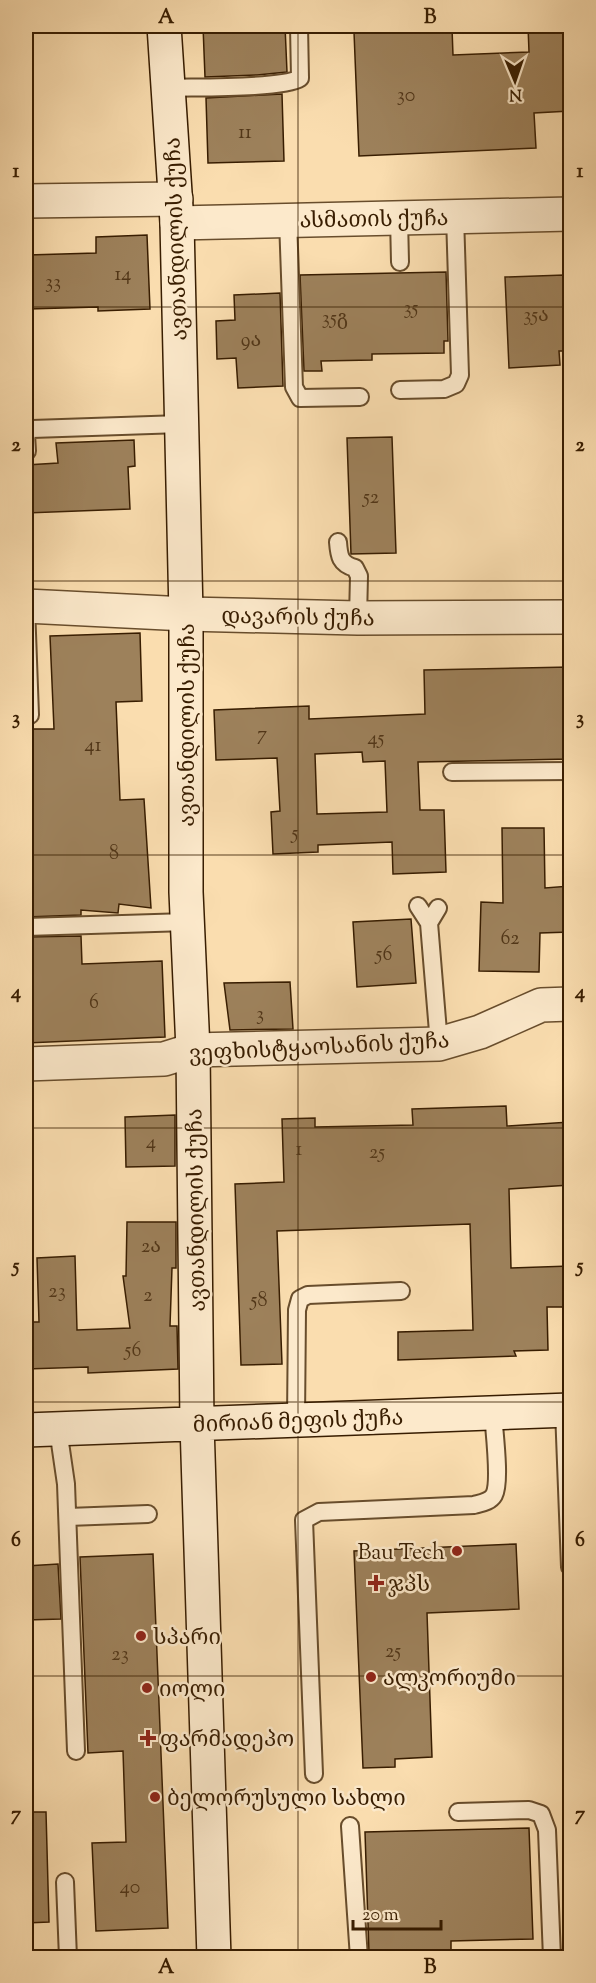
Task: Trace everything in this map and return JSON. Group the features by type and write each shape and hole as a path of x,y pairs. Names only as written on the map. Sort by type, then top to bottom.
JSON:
{"street":[{"name":"ავთანდილის ქუჩა","path":"164,26 177,211 186,614 188,922 193,1050 197,1424 214,1958"},
{"name":"ასმათის ქუჩა","path":"26,201 288,220 570,214"},
{"name":"დავარის ქუჩა","path":"26,606 186,614 357,618 570,617"},
{"name":"ვეფხისტყაოსანის ქუჩა","path":"26,1064 164,1059 193,1050 440,1044 480,1032 542,1005 570,1004"},
{"name":"მირიან მეფის ქუჩა","path":"26,1430 567,1410"}],"lane":[{"path":"168,88 272,85 294,81 300,78 301,68 299,26"},
{"path":"400,390 444,389 456,384 460,375 454,216"},
{"path":"399,218 400,262"},
{"path":"288,220 294,387 300,398 360,397"},
{"path":"27,451 26,434 33,429 182,424"},
{"path":"338,542 339,558 346,566 355,568 359,576 357,618"},
{"path":"26,606 30,715"},
{"path":"452,772 570,771"},
{"path":"418,906 429,923 440,1044"},
{"path":"429,923 438,908"},
{"path":"26,927 188,922"},
{"path":"297,1420 297,1310 300,1299 308,1295 401,1291"},
{"path":"567,1410 570,1567"},
{"path":"314,1774 304,1520 311,1514 319,1512 474,1505 487,1502 494,1495 496,1482 493,1413"},
{"path":"58,1429 68,1517 76,1751"},
{"path":"68,1517 148,1514"},
{"path":"458,1812 529,1810 541,1814 547,1830 552,1958"},
{"path":"350,1826 358,1958"},
{"path":"65,1882 68,1958"}],"building":[{"path":"203,26 285,26 287,72 205,77"},
{"path":"528,26 570,26 570,111 534,113 536,148 359,156 354,32 452,28 453,55 529,52"},
{"path":"282,94 284,161 208,163 206,98"},
{"path":"147,235 150,309 98,311 98,307 29,309 28,255 96,253 96,237"},
{"path":"446,272 448,341 444,341 444,353 372,354 372,360 321,361 322,371 304,371 300,275"},
{"path":"564,275 567,351 559,351 560,365 509,368 505,277"},
{"path":"280,293 283,386 238,388 236,358 217,359 216,321 235,320 234,295"},
{"path":"392,437 396,553 351,554 347,438"},
{"path":"134,440 135,466 128,467 130,509 26,513 26,465 58,463 56,443"},
{"path":"140,633 142,701 116,702 120,800 144,799 151,908 119,904 118,913 81,910 81,915 26,917 26,729 54,729 50,636"},
{"path":"570,667 570,759 418,762 420,810 444,810 446,872 393,874 392,842 318,845 318,852 273,854 271,812 280,811 277,758 216,760 214,710 309,706 309,719 425,714 424,670","holes":["362,752 363,762 385,761 387,812 317,814 315,754"]},
{"path":"502,828 544,828 545,888 570,886 570,932 540,933 539,972 479,971 481,902 503,903"},
{"path":"411,919 416,983 357,987 353,922"},
{"path":"81,936 82,964 162,961 165,1037 26,1043 26,937"},
{"path":"290,982 293,1029 230,1030 224,983"},
{"path":"506,1106 507,1126 570,1122 570,1185 509,1189 511,1268 570,1266 570,1307 547,1307 548,1350 514,1351 516,1356 398,1360 398,1332 473,1330 470,1224 277,1231 282,1364 241,1365 235,1184 284,1182 282,1119 315,1118 315,1127 413,1125 412,1109"},
{"path":"175,1115 175,1166 126,1167 125,1117"},
{"path":"127,1222 176,1222 176,1268 172,1268 170,1326 177,1326 178,1369 88,1373 88,1367 26,1369 26,1322 39,1322 37,1258 75,1256 77,1330 130,1328 123,1276 126,1276"},
{"path":"516,1544 519,1609 427,1613 432,1757 395,1759 395,1767 363,1768 354,1551"},
{"path":"153,1554 168,1928 96,1931 92,1843 126,1842 123,1751 88,1753 80,1557"},
{"path":"58,1564 61,1619 26,1620 26,1566"},
{"path":"26,1812 46,1812 49,1922 26,1923"},
{"path":"529,1828 533,1939 451,1941 451,1952 369,1954 365,1832"}],"place":[{"name":"Bau Tech","path":"457,1551"},
{"name":"ჯპს","path":"376,1583"},
{"name":"სპარი","path":"141,1636"},
{"name":"ალკორიუმი","path":"371,1677"},
{"name":"იოლი","path":"147,1688"},
{"name":"ფარმადეპო","path":"148,1738"},
{"name":"ბელორუსული სახლი","path":"155,1797"}]}
